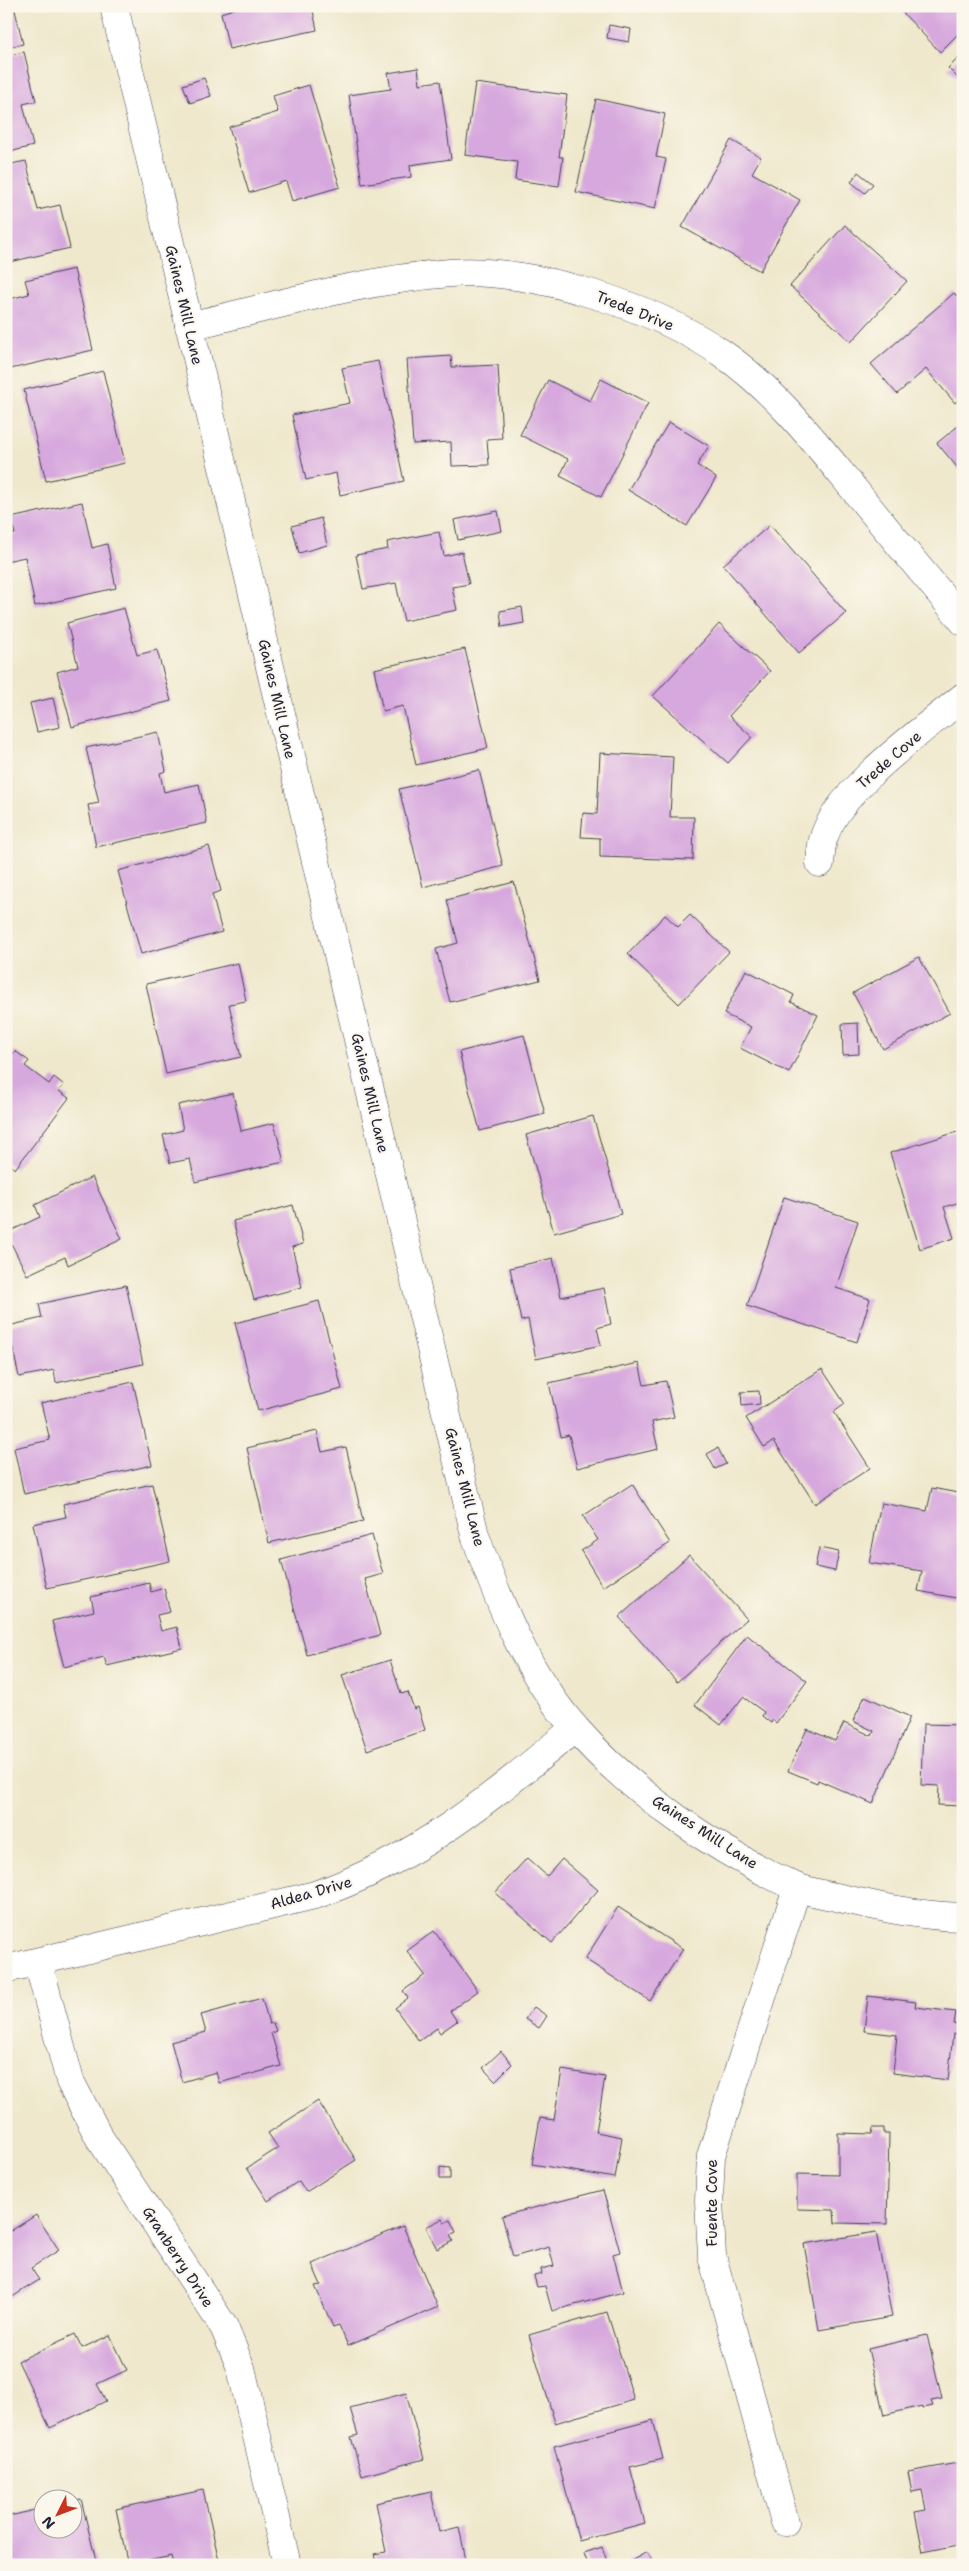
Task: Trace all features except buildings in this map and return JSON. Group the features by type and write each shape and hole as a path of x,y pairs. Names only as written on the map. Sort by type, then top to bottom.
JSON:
{"street":[{"name":"Gaines Mill Lane","path":"114,6 475,1535 508,1620 540,1678 575,1728 622,1776 673,1815 734,1853 797,1888 925,1916 963,1917"},
{"name":"Trede Drive","path":"189,326 380,280 453,272 507,276 561,284 613,300 665,320 724,355 773,396 826,455 963,621"},
{"name":"Trede Cove","path":"820,863 823,840 834,817 856,788 963,696"},
{"name":"Aldea Drive","path":"6,1969 315,1895 354,1882 402,1858 435,1838 575,1728"},
{"name":"Fuente Cove","path":"785,2522 712,2256 709,2201 711,2156 797,1888"},
{"name":"Granberry Drive","path":"38,1962 70,2081 99,2137 224,2327 241,2368 287,2565"}]}
